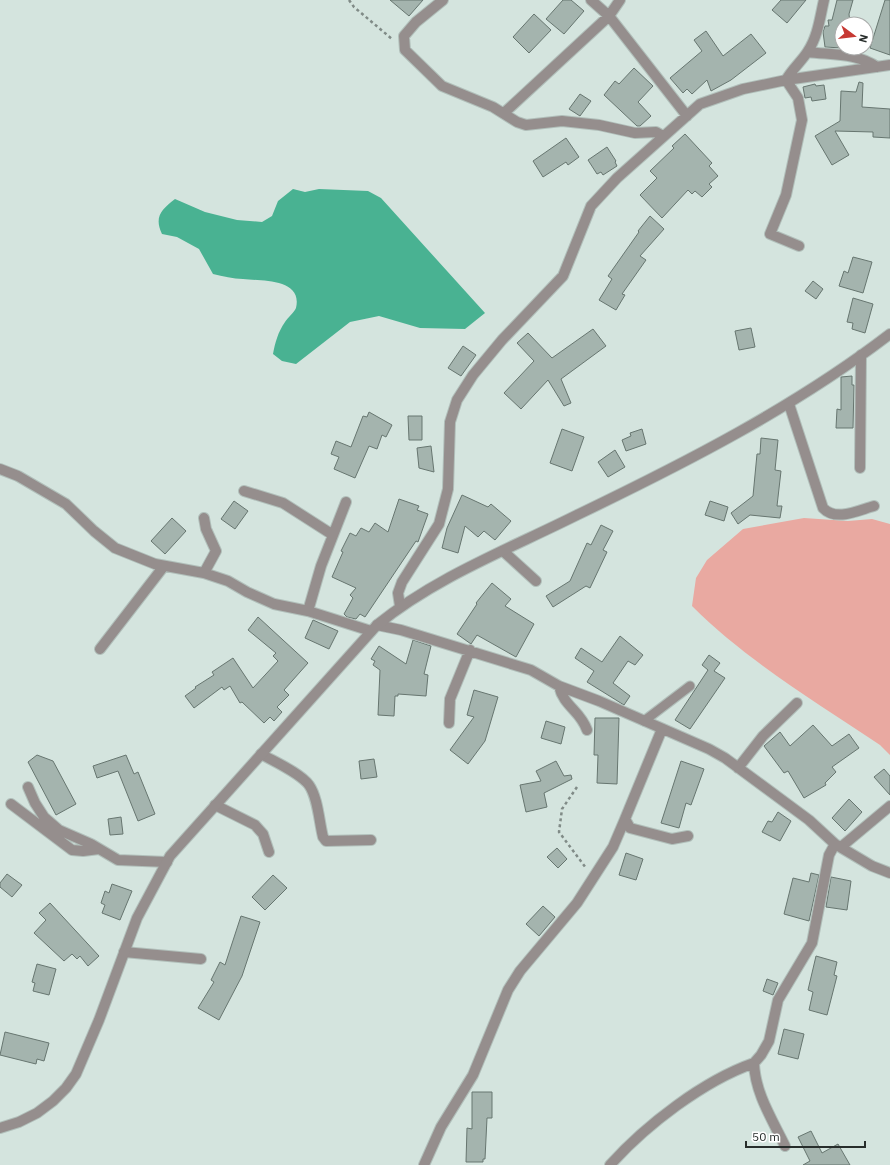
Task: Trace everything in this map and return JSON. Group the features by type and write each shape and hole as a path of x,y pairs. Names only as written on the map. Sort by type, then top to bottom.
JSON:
{"street":[{"path":"443,0 416,22 404,36 405,50 442,86 504,113 517,122 526,124 562,121 599,125 635,133 656,132 663,136"},
{"path":"591,0 609,16 687,116"},
{"path":"504,113 609,16 620,0"},
{"path":"786,80 792,69 808,52 814,40 824,0"},
{"path":"808,52 868,60 877,67"},
{"path":"400,606 398,593 402,582 439,524 444,507 448,489 450,422 457,400 473,375 502,340 563,276 569,265 591,206 617,178 700,104 743,89 786,80 890,65"},
{"path":"786,80 798,98 802,120 786,195 770,234 799,246"},
{"path":"0,1128 19,1122 37,1113 53,1101 66,1088 76,1074 99,1020 137,918 167,862 189,833 374,628 400,606 442,581 637,487 789,404 890,334"},
{"path":"860,468 861,355"},
{"path":"789,404 823,508 832,514 843,514 874,506"},
{"path":"0,469 18,476 66,504 94,531 115,548 155,564 204,573 228,581 247,592 274,604 374,628 401,630 531,670 559,686 709,749 738,768 809,820 838,846 872,866 890,873"},
{"path":"244,491 283,503 333,535"},
{"path":"308,611 321,566 346,502"},
{"path":"204,518 206,529 216,551 204,573"},
{"path":"504,551 536,581"},
{"path":"100,649 164,566"},
{"path":"449,723 450,699 470,650"},
{"path":"559,686 561,697 583,720 587,730"},
{"path":"738,768 763,736 797,703"},
{"path":"424,1165 441,1127 474,1075 508,990 520,971 574,908 594,879 613,847 626,819 662,729"},
{"path":"261,754 300,777 309,785 313,794 323,837 326,841 371,840"},
{"path":"28,787 34,803 44,817 59,830 91,844 118,860 167,862"},
{"path":"11,804 72,850 83,852 99,849"},
{"path":"215,804 254,825 263,834 269,852"},
{"path":"610,1165 626,1148 674,1107 734,1070 754,1063 761,1055 769,1040 778,1000 812,944 829,855 838,846 890,806"},
{"path":"626,819 630,828 672,839 688,836"},
{"path":"124,952 201,959"},
{"path":"754,1063 754,1074 762,1101 785,1146"}],"lane":[{"path":"644,721 690,686"}],"path":[{"path":"349,0 354,7 405,50"},
{"path":"578,787 562,809 559,832 594,879"}],"shaded area":[{"path":"293,189 305,192 319,189 368,191 381,198 485,313 465,329 420,328 379,316 350,322 296,364 282,361 273,354 280,330 296,308 296,298 293,291 287,286 270,281 213,274 199,249 177,237 162,234 159,218 163,210 175,199 205,212 237,220 262,222 272,216 278,201"},
{"path":"804,518 848,521 872,519 890,524 890,755 880,745 807,697 759,663 713,626 692,606 696,578 707,560 743,529"}],"building":[{"path":"390,0 423,0 409,16"},
{"path":"563,0 571,0 584,11 564,34 546,19"},
{"path":"781,0 806,0 787,23 772,10"},
{"path":"837,0 853,0 849,16 834,16 834,48 825,47 823,32 825,26 829,26 828,20 832,20"},
{"path":"885,0 890,0 890,55 874,49 874,35"},
{"path":"534,14 551,30 529,53 513,37"},
{"path":"706,31 723,56 751,34 766,53 731,80 711,91 707,80 692,94 687,89 683,93 670,78 702,51 694,40"},
{"path":"634,68 653,86 638,102 651,116 640,126 637,126 604,95 615,81 619,84"},
{"path":"859,82 863,83 862,107 890,109 890,138 873,137 873,132 835,131 849,155 832,165 815,136 840,121 841,91 856,92"},
{"path":"815,84 816,86 824,85 826,99 812,101 811,97 805,98 803,87"},
{"path":"580,94 591,101 580,116 569,109"},
{"path":"685,134 712,163 709,166 718,176 709,184 712,187 702,197 695,191 692,194 688,190 662,218 640,195 657,178 650,171 674,148 672,146"},
{"path":"566,138 579,157 568,165 566,162 543,177 533,161"},
{"path":"607,147 616,161 617,166 603,175 601,172 597,174 588,160"},
{"path":"650,216 664,229 640,256 646,260 622,294 625,295 616,310 599,300 612,279 608,276 639,232 638,231"},
{"path":"853,257 872,262 863,293 839,286 844,271 848,273"},
{"path":"813,281 823,289 816,299 805,291"},
{"path":"853,298 873,304 865,333 852,329 853,323 847,322"},
{"path":"751,328 755,347 739,350 735,331"},
{"path":"593,329 606,346 561,379 571,403 564,406 548,380 521,409 504,393 534,361 517,343 528,333 552,358"},
{"path":"463,346 476,355 461,376 448,368"},
{"path":"852,376 852,385 854,385 853,428 836,428 837,409 841,410 841,377"},
{"path":"369,412 392,425 386,437 382,435 377,449 369,446 355,478 334,469 339,457 331,454 336,441 351,447 363,416 367,417"},
{"path":"408,416 422,416 422,440 409,440"},
{"path":"562,429 584,437 572,471 550,463"},
{"path":"642,429 646,444 626,451 622,440 631,436 630,433"},
{"path":"761,438 778,440 775,470 781,471 777,506 782,506 780,518 750,515 738,524 731,513 753,496 757,454 760,454"},
{"path":"431,446 434,472 419,468 417,448"},
{"path":"615,450 625,467 608,477 598,462"},
{"path":"462,495 488,507 491,504 511,521 495,540 484,531 478,537 465,526 458,553 442,548 447,528"},
{"path":"399,499 419,506 417,510 428,514 418,542 416,541 365,617 360,614 356,619 347,617 344,614 353,598 350,595 356,588 332,577 343,552 341,551 350,533 356,536 361,528 369,532 375,523 388,532"},
{"path":"234,501 248,511 235,529 221,519"},
{"path":"710,501 728,507 724,521 705,515"},
{"path":"172,518 186,531 165,554 151,541"},
{"path":"601,525 613,531 603,550 607,552 590,588 586,586 553,607 546,596 570,581 587,543 591,545"},
{"path":"492,583 511,599 505,606 534,624 516,657 477,635 471,644 457,634 477,604 476,603"},
{"path":"258,617 308,663 284,690 289,695 277,707 282,712 274,721 270,717 264,723 242,702 240,703 230,686 224,690 222,687 194,708 185,696 196,688 195,687 214,675 212,672 233,658 253,688 278,661 273,656 276,653 248,630"},
{"path":"313,620 338,631 329,649 305,638"},
{"path":"620,636 643,655 635,665 628,661 613,683 630,696 624,705 587,682 594,671 575,658 581,648 602,662"},
{"path":"413,640 431,646 424,674 428,675 426,696 398,694 398,696 395,696 394,716 378,715 380,670 373,665 375,661 371,659 379,646 406,664"},
{"path":"709,655 720,663 714,671 725,678 690,729 675,720 708,670 702,665"},
{"path":"474,690 498,697 485,741 468,764 450,750 474,717 467,715"},
{"path":"595,718 619,718 617,784 597,783 598,755 594,755"},
{"path":"546,721 565,727 561,744 541,738"},
{"path":"813,725 832,746 849,734 859,748 832,767 836,772 825,783 826,785 804,798 788,771 784,773 764,746 780,732 790,746"},
{"path":"37,755 53,761 76,804 56,815 28,762"},
{"path":"126,755 134,774 138,772 155,814 138,821 118,771 97,778 93,766"},
{"path":"374,759 377,777 361,779 359,761"},
{"path":"556,761 564,776 571,775 572,779 544,793 547,807 526,812 520,785 541,781 536,771"},
{"path":"681,761 704,769 691,805 686,803 679,828 661,823"},
{"path":"884,769 890,776 890,795 874,777"},
{"path":"849,799 862,812 845,831 832,818"},
{"path":"778,812 791,821 780,841 762,832 768,821 772,822"},
{"path":"121,817 123,834 110,835 108,819"},
{"path":"557,848 567,859 558,868 547,857"},
{"path":"626,853 643,859 636,880 619,875"},
{"path":"811,873 819,875 809,921 784,914 793,878 809,882"},
{"path":"7,874 22,885 12,897 0,887 0,883"},
{"path":"273,875 287,888 265,910 252,897"},
{"path":"831,877 851,881 847,910 826,907"},
{"path":"112,884 132,891 120,920 102,913 105,905 101,903 105,891 109,893"},
{"path":"50,903 99,956 88,966 80,956 77,959 72,954 64,961 34,933 46,920 39,913"},
{"path":"543,906 555,917 539,936 526,924"},
{"path":"241,916 260,922 242,976 219,1020 198,1008 214,982 211,980 220,962 225,965"},
{"path":"816,956 837,962 834,975 837,976 827,1015 809,1010 813,992 808,990"},
{"path":"37,964 56,969 49,995 33,991 35,983 32,982"},
{"path":"767,979 778,983 773,995 763,991"},
{"path":"784,1029 804,1034 798,1059 778,1054"},
{"path":"5,1032 49,1043 44,1061 37,1059 36,1064 0,1055"},
{"path":"472,1092 492,1092 492,1118 487,1118 485,1159 483,1159 483,1162 466,1162 467,1128 472,1129"},
{"path":"811,1131 822,1153 838,1144 850,1165 803,1165 810,1161 798,1137"}]}
